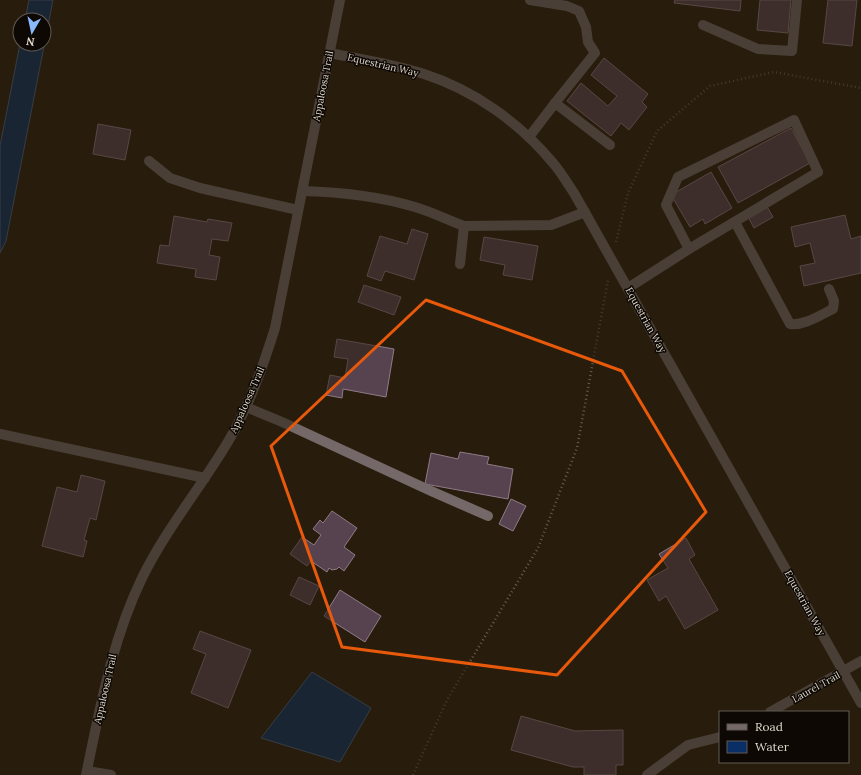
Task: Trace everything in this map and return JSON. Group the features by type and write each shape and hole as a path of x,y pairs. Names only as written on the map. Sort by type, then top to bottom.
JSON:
{"street":[{"name":"Appaloosa Trail","path":"87,773 111,662 124,619 142,578 157,552 230,439 262,371 275,328 340,0"},
{"path":"528,137 595,54 588,42 586,27 579,11 560,5 530,0"},
{"path":"703,24 758,49 792,51 797,0"},
{"name":"Equestrian Way","path":"330,53 426,74 459,88 481,100 510,121 553,163 585,212 861,703"},
{"path":"555,102 610,145"},
{"path":"628,288 689,249 818,172 794,120 678,177 666,205 689,249"},
{"path":"149,161 170,178 200,188 298,210"},
{"path":"302,191 370,196 416,207 464,226 552,225 585,212"},
{"path":"734,222 790,324 794,325 813,319 833,309 834,301 829,289"},
{"path":"460,264 464,226"},
{"path":"246,407 488,516"},
{"path":"0,434 205,478"},
{"name":"Laurel Trail","path":"772,711 861,661"},
{"path":"646,775 688,745 719,737"},
{"path":"87,773 112,775"}],"path":[{"path":"413,775 447,700 538,548 574,456 577,448 611,259 628,193 657,131 710,86 774,72 861,88"}],"highlighted area":[{"path":"426,300 622,371 706,512 557,675 342,647 271,446"}],"water":[{"path":"29,0 53,0 51,12 27,12"},
{"path":"18,52 43,52 6,241 0,253 0,146"},
{"path":"312,672 371,708 340,762 261,738"}],"building":[{"path":"675,0 741,0 740,11 674,3"},
{"path":"760,0 791,0 788,33 757,30"},
{"path":"828,0 857,0 852,46 823,43"},
{"path":"604,58 648,94 642,102 647,107 629,130 621,123 611,136 567,101 581,83 608,106 617,96 591,75"},
{"path":"98,124 131,130 125,160 93,154"},
{"path":"791,128 810,163 738,203 718,167"},
{"path":"711,172 732,208 705,224 703,219 690,227 671,195"},
{"path":"766,205 773,217 754,228 747,215"},
{"path":"845,215 851,239 861,236 861,273 804,286 800,266 815,263 810,243 795,247 791,227"},
{"path":"174,216 207,222 208,219 232,223 228,241 212,239 209,255 220,257 216,280 195,277 196,269 157,263 160,245 169,246"},
{"path":"412,229 428,234 414,280 385,271 381,281 367,276 380,236 407,244"},
{"path":"484,237 538,246 532,280 503,275 505,265 480,260"},
{"path":"364,285 401,297 394,315 358,302"},
{"path":"337,339 394,349 386,397 343,389 342,398 326,395 330,375 345,378 348,359 334,357"},
{"path":"460,452 489,457 487,464 513,469 508,499 425,484 431,453 458,459"},
{"path":"81,475 105,481 96,520 90,518 84,540 87,541 83,557 42,546 57,487 77,492"},
{"path":"511,499 526,506 513,531 499,524"},
{"path":"332,511 357,528 344,547 355,555 344,571 339,567 332,570 329,568 327,572 311,561 307,566 290,554 302,537 314,545 321,535 313,529 320,520 323,523"},
{"path":"686,538 695,555 689,559 718,610 685,629 666,596 659,601 647,580 668,568 659,554"},
{"path":"299,577 319,586 310,605 290,595"},
{"path":"340,590 381,616 365,642 324,616"},
{"path":"200,631 251,650 228,708 191,693 206,654 193,649"},
{"path":"521,716 575,731 623,730 623,765 616,765 616,775 584,775 584,767 573,767 511,750"}]}
